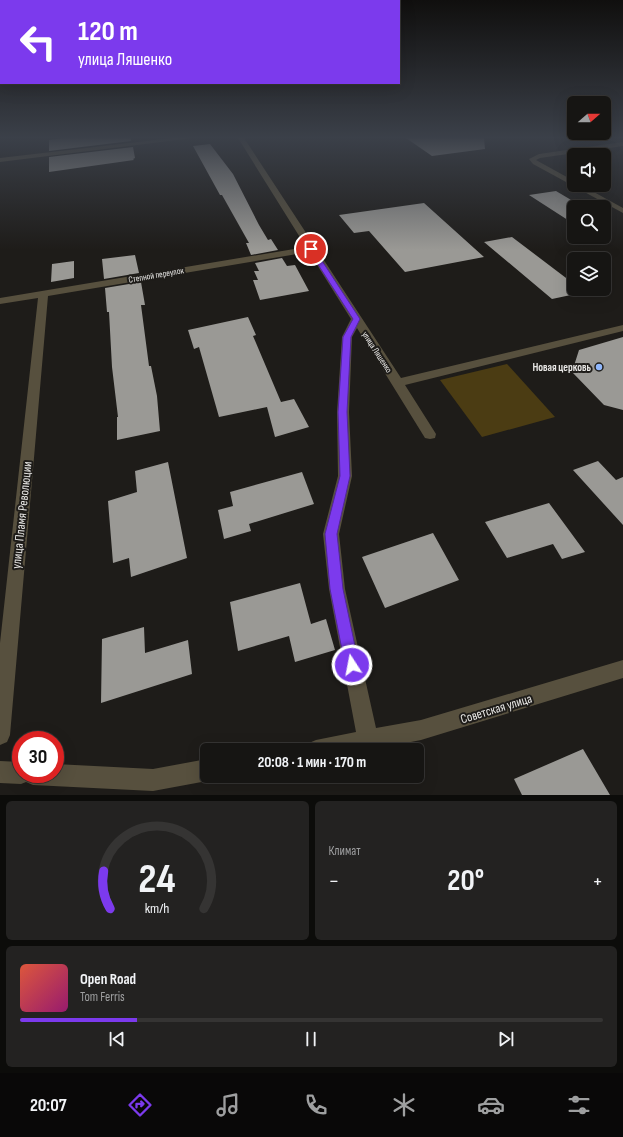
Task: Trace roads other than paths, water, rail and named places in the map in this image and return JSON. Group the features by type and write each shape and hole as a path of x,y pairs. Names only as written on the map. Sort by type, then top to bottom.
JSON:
{"street":[{"name":"улица Ляшенко","path":"264,175 430,434"},
{"path":"557,175 567,181"},
{"path":"588,192 623,211"},
{"name":"Степной переулок","path":"0,301 311,249"},
{"name":"улица Пламя Революции","path":"0,735 42,294"},
{"path":"352,743 368,740 337,589 331,534 345,476 343,412 347,337 356,319"},
{"path":"398,383 623,328"},
{"name":"Советская улица","path":"368,740 421,730 623,669"},
{"path":"64,776 153,780 200,771"},
{"path":"0,772 12,773"}],"place":[{"name":"Новая церковь","path":"599,367"}]}
